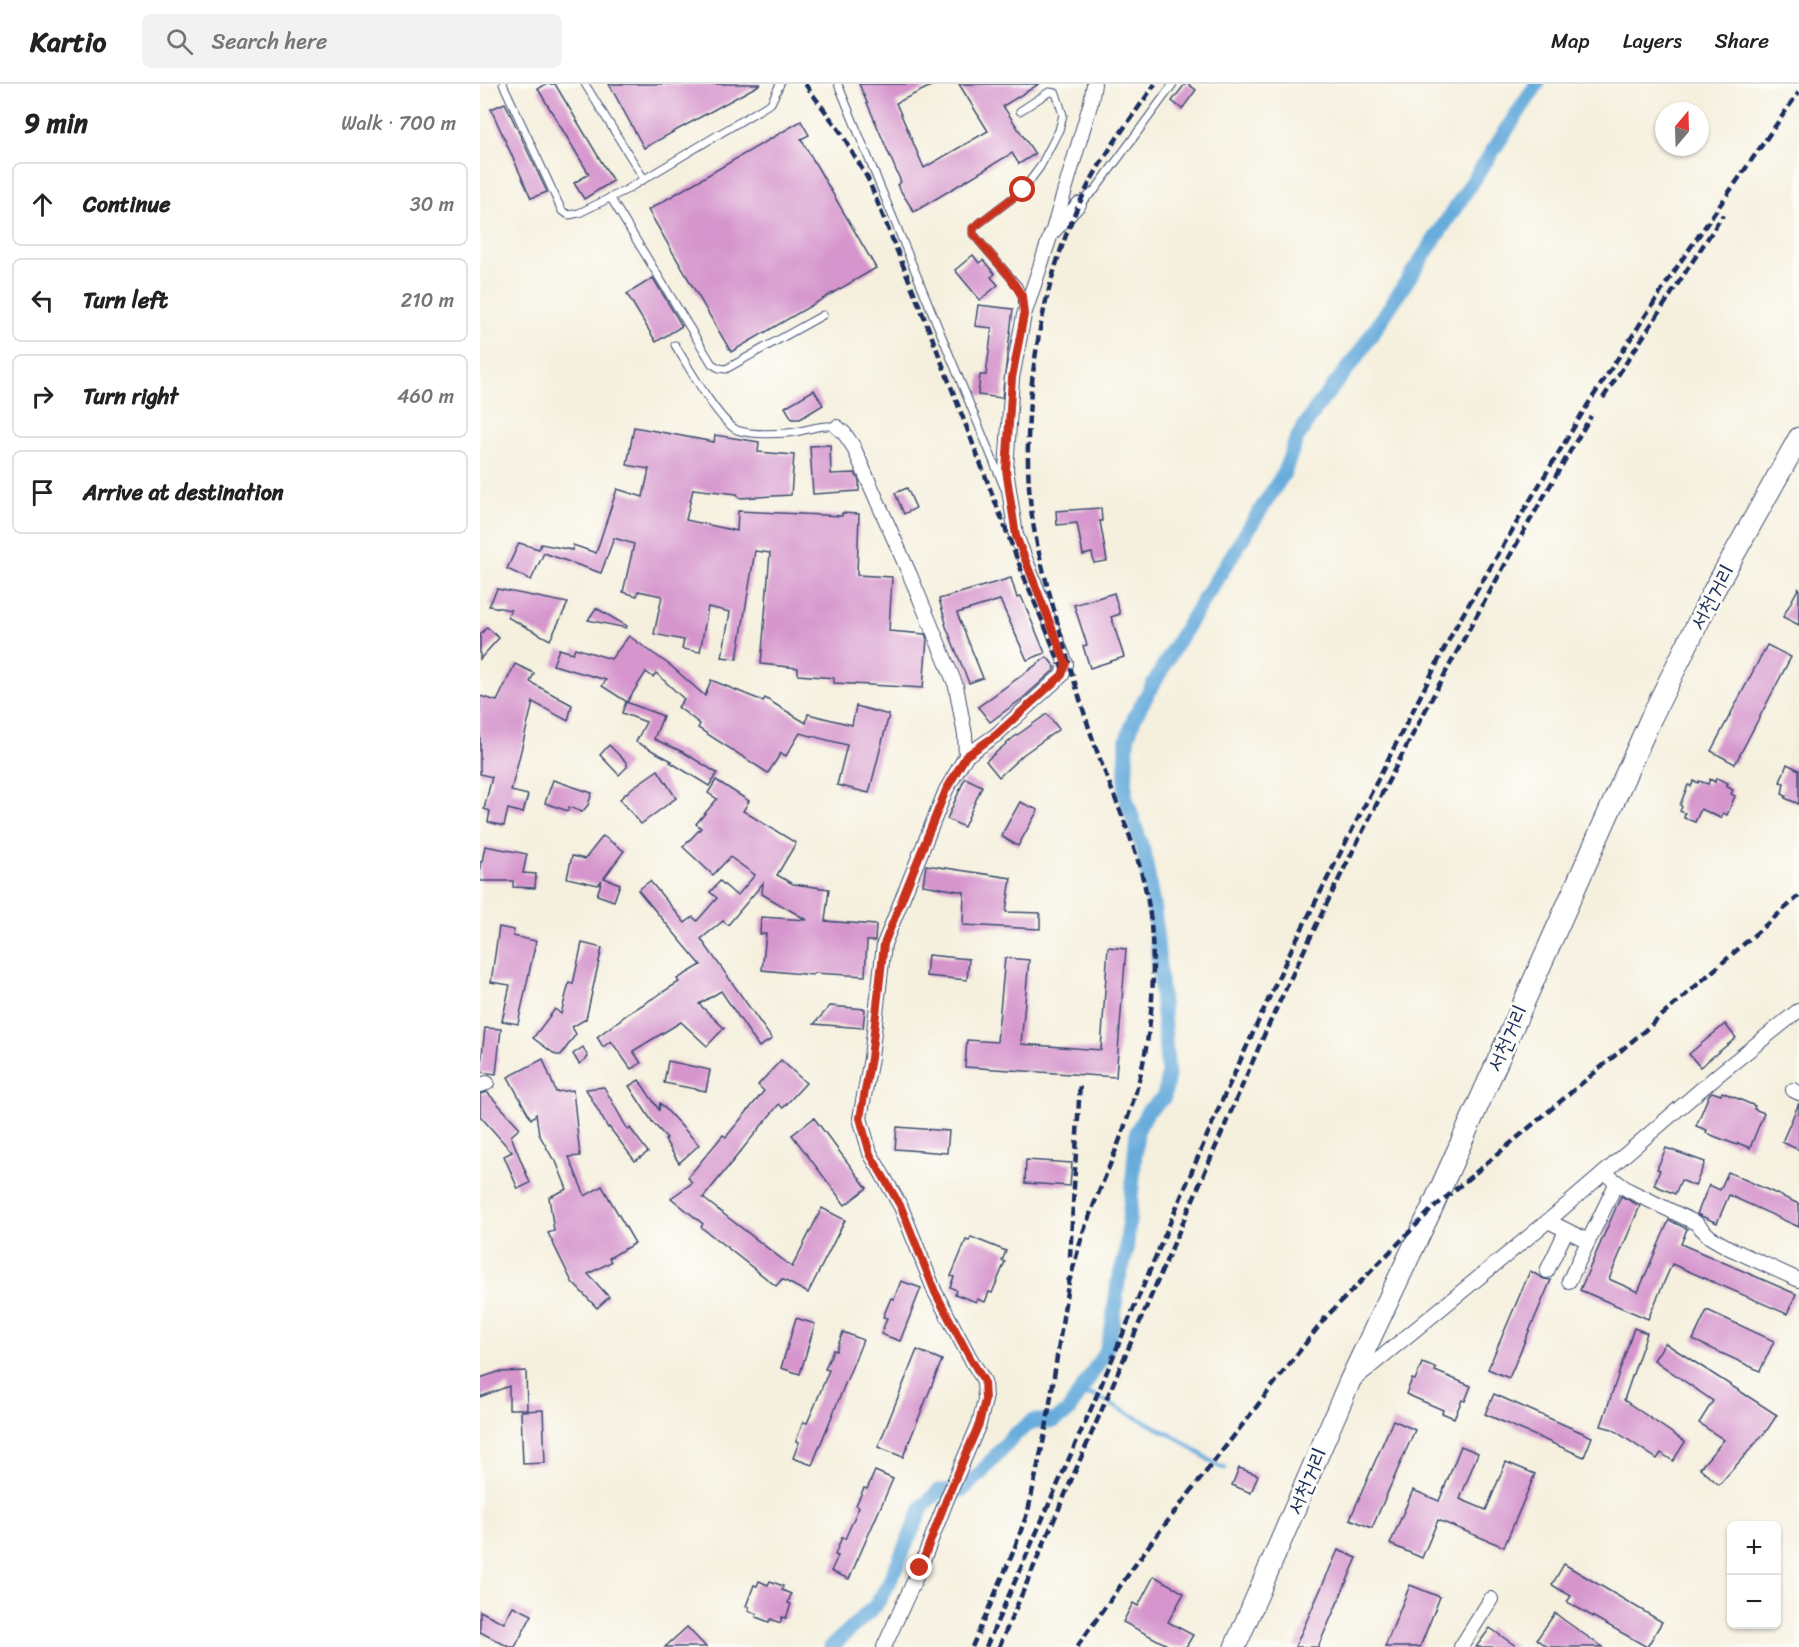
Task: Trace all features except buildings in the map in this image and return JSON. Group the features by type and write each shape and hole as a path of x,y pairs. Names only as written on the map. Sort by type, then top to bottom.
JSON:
{"main road":[{"name":"서천거리","path":"1234,1647 1349,1383 1431,1210 1651,718 1713,592 1799,438"}],"street":[{"path":"884,1647 920,1568 979,1424 985,1400 984,1381 935,1292 901,1207 870,1154 860,1118 871,1058 884,944 946,790 966,756 996,735 1062,675 1066,664 1016,536 1006,470 1012,378 1024,315 1091,102 1094,84"},
{"path":"1051,234 1079,204"},
{"path":"837,428 844,433 853,446 956,687 965,735 966,756"},
{"path":"1349,1383 1548,1221 1719,1074 1798,1011"},
{"path":"1604,1173 1628,1190 1696,1223 1710,1237 1729,1248 1799,1280"},
{"path":"1569,1281 1617,1182"},
{"path":"1548,1221 1588,1241"},
{"path":"1547,1271 1566,1232"},
{"path":"1554,1256 1576,1265"},
{"path":"1461,1647 1491,1599"}],"lane":[{"path":"503,84 562,211 569,215 579,213 610,198 771,103 780,84"},
{"path":"585,84 644,179"},
{"path":"838,84 1012,506"},
{"path":"1079,204 1095,190 1173,84"},
{"path":"1020,111 1049,92 1056,93 1063,115 1059,130 1040,167 1023,190 973,228 973,234 1017,286 1022,296 1024,315"},
{"path":"610,198 712,364 719,368 726,369 823,315"},
{"path":"675,345 720,414 737,429 770,434 794,433 827,425 837,428"}],"waterway":[{"path":"831,1647 876,1605 889,1583 923,1506 939,1491 962,1490 979,1475 1013,1436 1033,1421 1053,1421 1067,1413 1106,1351 1112,1328 1118,1282 1126,1254 1137,1131 1148,1111 1164,1097 1168,1075 1155,917 1144,853 1125,795 1127,739 1135,716 1182,634 1284,473 1296,440 1316,408 1356,358 1537,84"},
{"path":"1079,1396 1093,1395 1177,1438 1218,1466 1225,1468"}],"railway":[{"path":"805,84 842,134 868,179 930,332 1026,582 1065,674"},
{"path":"1068,1285 1084,1230 1125,1127 1138,1085 1151,1011 1152,941 1148,899 1135,850 1085,716 1039,554 1030,498 1029,423 1037,344 1045,304 1068,229 1099,167 1155,84"},
{"path":"986,1647 1094,1402 1220,1105 1291,950 1455,628 1583,412 1681,261 1799,92"},
{"path":"1603,398 1723,215"},
{"path":"999,1647 1265,1033 1302,954 1461,643 1591,416"},
{"path":"1077,1647 1150,1544 1326,1317 1431,1210 1643,1032 1799,896"},
{"path":"1070,1257 1080,1082"},
{"path":"972,1647 1012,1555 1028,1511 1046,1429 1069,1278"}],"route":[{"path":"920,1568 979,1424 985,1400 984,1381 935,1292 901,1207 870,1154 860,1118 871,1058 884,944 946,790 966,756 996,735 1062,675 1066,664 1016,536 1006,470 1012,378 1024,315 1022,296 1010,277 973,234 973,228 1023,190"}]}
